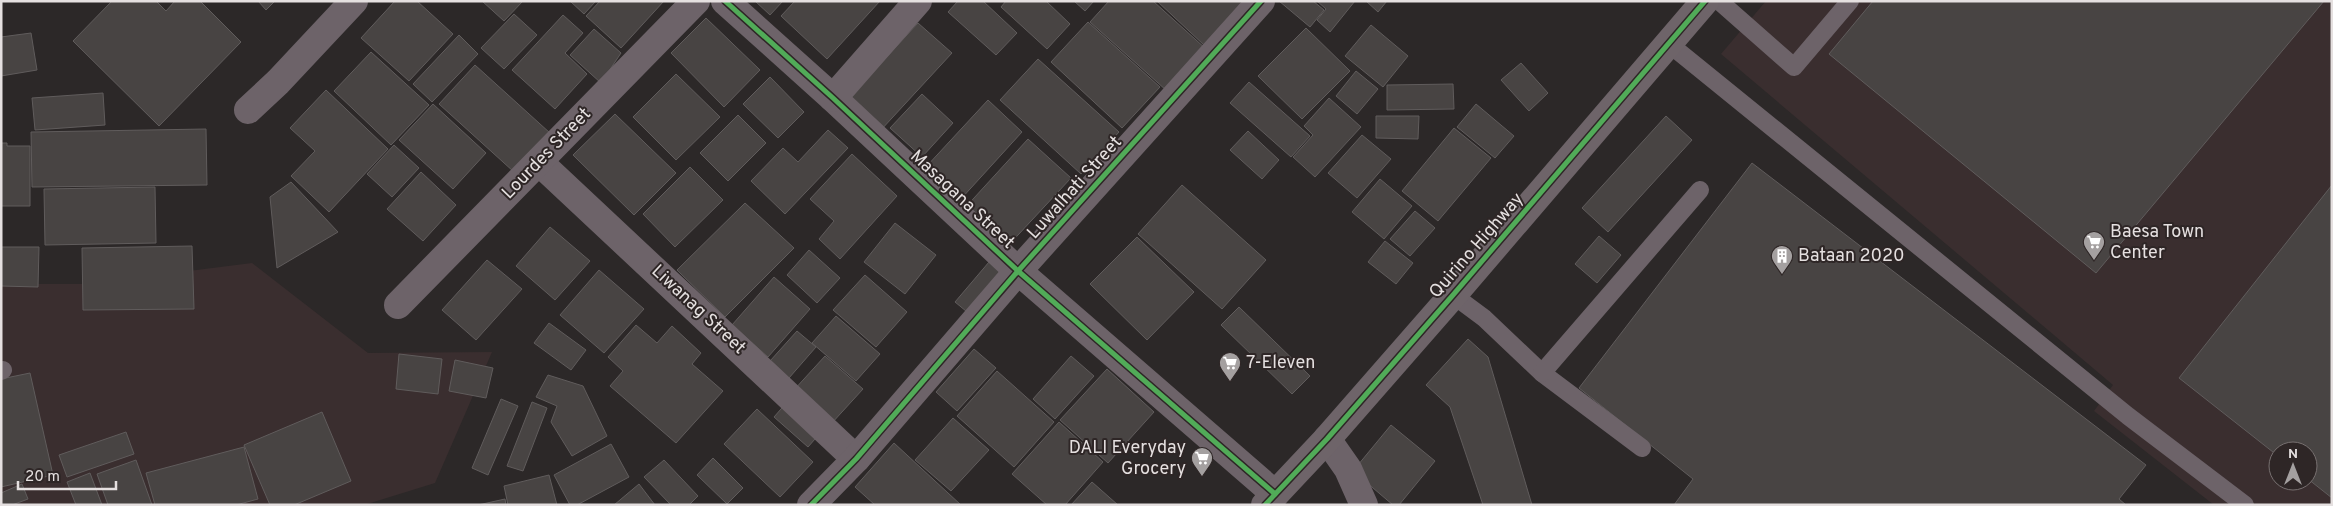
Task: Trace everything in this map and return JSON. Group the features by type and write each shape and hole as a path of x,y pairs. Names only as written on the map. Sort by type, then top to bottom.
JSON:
{"main road":[{"name":"Quirino Highway","path":"1270,499 1327,439 1454,295 1706,1"}],"street":[{"path":"248,110 278,82 354,1"},
{"name":"Lourdes Street","path":"398,305 696,1"},
{"name":"Masagana Street","path":"725,1 833,98 1018,272 1270,499"},
{"path":"833,98 918,1"},
{"name":"Luwalhati Street","path":"811,505 856,458 1018,272 1261,1"},
{"name":"Liwanag Street","path":"539,162 856,458"},
{"path":"1327,439 1348,469 1364,505"}],"lane":[{"path":"1719,1 1794,67 1850,1"},
{"path":"1668,44 2128,416 2245,505"},
{"path":"1542,373 1700,190"},
{"path":"1454,295 1484,318 1542,373 1642,448"}],"shaded area":[{"name":"Baesa Town Center","path":"1766,1 2332,1 2332,505 2214,505 2094,411 2113,385 1721,54"},
{"path":"252,263 368,353 492,352 435,483 364,505 1,505 1,284 86,284"}],"building":[{"path":"112,1 156,1 166,11 175,1 200,1 241,42 159,126 73,41"},
{"path":"258,1 275,1 266,10"},
{"path":"395,1 417,1 453,34 409,81 361,38"},
{"path":"482,1 523,1 504,21"},
{"path":"570,1 596,1 584,14"},
{"path":"600,1 664,1 621,48 586,16"},
{"path":"755,1 783,1 770,15"},
{"path":"795,1 880,1 827,59 781,16"},
{"path":"958,1 983,1 1017,33 996,55 948,12"},
{"path":"1006,1 1046,1 1070,24 1047,49 1001,7"},
{"path":"1074,1 1094,1 1085,11"},
{"path":"1109,1 1153,1 1206,49 1167,91 1090,22"},
{"path":"1157,1 1243,1 1205,46"},
{"path":"1279,1 1313,1 1324,10 1310,27"},
{"path":"1317,1 1355,1 1330,32 1317,20 1326,9"},
{"path":"1366,1 1387,1 1378,12"},
{"path":"1873,1 2324,1 2096,273 1829,54"},
{"path":"514,14 537,35 504,69 481,48"},
{"path":"563,15 583,33 565,53 587,74 555,109 512,70"},
{"path":"706,18 760,70 724,107 671,53"},
{"path":"1088,22 1160,87 1122,128 1051,62"},
{"path":"918,23 952,53 880,131 847,100"},
{"path":"1371,25 1408,56 1383,87 1345,56"},
{"path":"1306,28 1350,71 1302,119 1258,76"},
{"path":"594,29 621,53 601,83 570,55"},
{"path":"31,33 37,70 1,76 1,37"},
{"path":"459,35 478,54 432,102 413,84"},
{"path":"371,52 429,105 391,145 334,91"},
{"path":"1038,59 1119,132 1081,174 1000,100"},
{"path":"1521,63 1548,93 1529,111 1501,80"},
{"path":"475,65 550,133 514,172 439,104"},
{"path":"1356,71 1378,89 1357,114 1336,96"},
{"path":"676,74 720,117 676,160 633,117"},
{"path":"770,77 804,112 778,138 743,104"},
{"path":"1249,82 1310,136 1291,157 1230,103"},
{"path":"1453,84 1454,109 1387,110 1387,85"},
{"path":"326,90 388,149 329,212 291,176 315,151 290,128"},
{"path":"103,93 105,125 35,130 32,98"},
{"path":"922,94 953,123 922,157 890,128"},
{"path":"1329,98 1361,127 1315,177 1293,157 1313,135 1304,126"},
{"path":"988,100 1022,132 960,200 925,168"},
{"path":"433,104 486,153 453,189 399,140"},
{"path":"1476,104 1514,136 1495,158 1457,127"},
{"path":"615,114 676,173 634,215 573,155"},
{"path":"738,115 766,143 728,181 700,153"},
{"path":"1376,116 1419,116 1418,139 1376,138"},
{"path":"1666,116 1692,140 1608,232 1582,208"},
{"path":"1454,128 1491,158 1438,221 1402,191"},
{"path":"206,129 207,185 32,187 31,132"},
{"path":"828,130 848,148 785,214 751,181 783,148 798,162"},
{"path":"1248,131 1279,160 1262,179 1230,150"},
{"path":"1362,135 1391,159 1357,198 1328,173"},
{"path":"1028,139 1071,178 1005,249 963,210"},
{"path":"1,143 7,143 7,146 30,146 30,206 1,206"},
{"path":"394,145 419,168 392,197 367,174"},
{"path":"852,154 897,196 840,259 819,239 834,221 810,199"},
{"name":"Bataan 2020","path":"1752,163 2146,465 2119,499 2126,505 1674,505 1693,479 1579,388"},
{"path":"690,167 723,200 675,247 643,214"},
{"path":"421,172 456,205 423,241 387,209"},
{"path":"1380,179 1412,206 1384,239 1352,212"},
{"path":"291,182 338,232 277,268 270,197"},
{"path":"1182,185 1266,260 1222,309 1138,234"},
{"path":"2332,185 2332,498 2318,487 2318,441 2268,441 2268,448 2179,378"},
{"path":"155,187 156,243 45,245 44,189"},
{"path":"745,203 794,248 725,317 677,270"},
{"path":"1415,211 1435,228 1410,256 1390,239"},
{"path":"895,223 936,255 905,294 864,262"},
{"path":"550,227 590,261 555,300 516,266"},
{"path":"1599,236 1621,255 1597,283 1575,264"},
{"path":"1137,237 1194,292 1147,340 1090,284"},
{"path":"1385,241 1413,263 1396,284 1368,262"},
{"path":"192,246 194,309 83,310 82,248"},
{"path":"1,247 39,247 38,287 1,286"},
{"path":"809,250 840,278 817,303 787,275"},
{"path":"487,260 522,289 476,340 442,310"},
{"path":"989,262 1005,276 972,316 955,302"},
{"path":"599,270 644,309 604,353 560,315"},
{"path":"865,275 907,312 876,347 833,310"},
{"path":"774,277 810,309 768,357 732,325"},
{"path":"1239,307 1310,376 1292,394 1221,325"},
{"path":"836,316 880,354 856,381 812,343"},
{"path":"549,323 586,350 571,370 534,343"},
{"path":"636,325 657,343 672,326 701,353 692,364 723,391 676,443 610,386 623,371 608,357"},
{"path":"797,331 816,347 789,378 770,361"},
{"path":"1468,339 1488,357 1532,505 1483,505 1450,407 1426,385"},
{"path":"974,349 996,368 957,411 936,392"},
{"path":"399,354 442,359 438,394 396,389"},
{"path":"825,356 863,389 831,424 793,391"},
{"path":"1071,356 1094,376 1055,419 1033,399"},
{"path":"455,360 493,368 486,398 449,391"},
{"path":"1107,369 1154,412 1108,463 1060,420"},
{"path":"997,371 1054,422 1014,467 957,416"},
{"path":"30,373 53,475 1,487 1,379"},
{"path":"548,375 583,386 607,436 572,456 551,422 557,406 536,397"},
{"path":"501,399 518,406 488,475 472,468"},
{"path":"788,401 822,431 808,447 774,417"},
{"path":"532,402 547,408 523,471 507,466"},
{"path":"757,409 813,462 780,497 724,444"},
{"path":"322,412 351,481 294,505 270,505 244,445"},
{"path":"953,418 989,450 951,491 915,460"},
{"path":"1059,422 1103,462 1065,505 1047,505 1012,474"},
{"path":"1391,425 1435,461 1399,505 1393,505 1353,471"},
{"path":"126,432 134,454 67,477 59,455"},
{"path":"894,443 961,505 875,505 855,487"},
{"path":"611,444 629,477 577,505 570,505 554,475"},
{"path":"244,447 258,499 236,505 155,505 146,473"},
{"path":"713,458 743,488 727,504 697,475"},
{"path":"136,460 152,505 108,505 97,474"},
{"path":"664,460 698,496 689,505 671,505 644,477"},
{"path":"90,473 102,505 76,505 67,482"},
{"path":"549,475 557,505 508,505 504,486"},
{"path":"1092,482 1118,505 1071,505"},
{"path":"22,484 28,499 12,505 1,505 1,493"},
{"path":"639,484 655,505 614,505"},
{"path":"505,499 506,505 478,505"}],"cycle path":[{"path":"725,1 833,98 1018,271 1275,494"},
{"path":"811,505 856,459 1018,271 1261,1"},
{"path":"1265,505 1327,439 1453,295 1705,1"}],"place":[{"name":"Baesa Town Center","path":"2094,261"},
{"name":"Bataan 2020","path":"1782,275"},
{"name":"7-Eleven","path":"1230,382"},
{"name":"DALI Everyday Grocery","path":"1202,477"}]}
